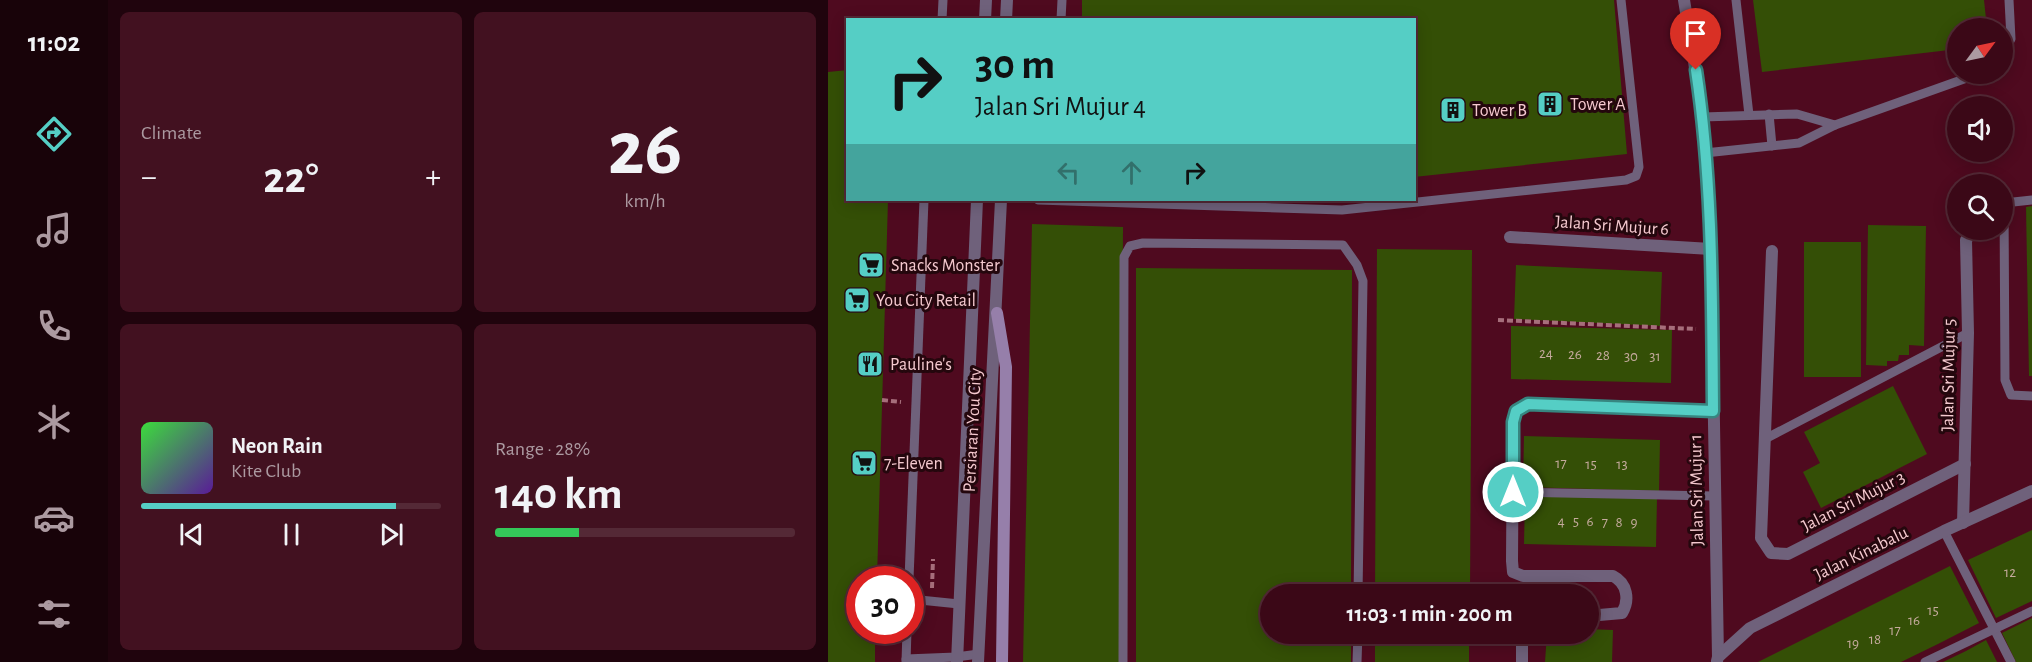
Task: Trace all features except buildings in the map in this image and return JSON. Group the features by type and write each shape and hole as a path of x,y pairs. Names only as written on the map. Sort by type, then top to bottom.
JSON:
{"main road":[{"path":"997,313 1006,367 1002,662"}],"street":[{"path":"985,18 986,0"},
{"path":"1006,18 1007,0"},
{"name":"Jalan Sri Mujur 1","path":"1684,0 1703,117 1711,249 1718,660"},
{"name":"Persiaran You City","path":"957,659 977,201"},
{"name":"Persiaran You City","path":"978,658 1001,201"},
{"name":"Jalan Sri Mujur 6","path":"1510,237 1711,249"},
{"name":"Jalan Sri Mujur 5","path":"1963,523 1968,333 1965,240"},
{"path":"1765,439 1772,250"},
{"path":"1599,615 1622,613 1626,606 1625,588 1620,579 1613,576 1522,576 1513,572 1513,422 1516,411 1528,404 1713,411"},
{"name":"Jalan Sri Mujur 3","path":"1765,439 1761,538 1771,553 1788,554 1965,464"},
{"name":"Jalan Kinabalu","path":"1718,660 1750,628 1944,531 2032,491"},
{"path":"1522,644 1522,662"}],"lane":[{"path":"942,18 944,0"},
{"path":"1061,18 1062,0"},
{"path":"1059,201 1342,210 1626,180 1636,177 1639,167 1621,0"},
{"path":"1736,0 1749,115"},
{"path":"2009,0 2010,18"},
{"path":"1705,153 1799,142 1835,125 1950,84"},
{"path":"1769,114 1772,146"},
{"path":"1703,117 1797,114 1835,125"},
{"path":"2013,202 2032,200"},
{"path":"910,566 924,201"},
{"path":"2003,240 2005,380 2012,394 2032,396"},
{"path":"1123,662 1124,257 1130,246 1143,243 1343,245 1357,265 1363,281 1358,584"},
{"path":"1765,439 1968,333"},
{"path":"1513,492 1714,496"},
{"path":"1944,531 2011,662"},
{"path":"924,601 959,604"},
{"path":"1925,662 2032,610"},
{"path":"907,644 906,661 978,658"},
{"path":"1357,662 1358,644"}],"path":[{"path":"1498,320 1712,330"},
{"path":"932,602 933,559"}],"place":[{"name":"Tower A","path":"1550,104"},
{"name":"Tower B","path":"1453,110"},
{"name":"Snacks Monster","path":"871,265"},
{"name":"You City Retail","path":"857,300"},
{"name":"Pauline's","path":"870,364"},
{"name":"7-Eleven","path":"864,463"}],"route":[{"path":"1513,492 1513,422 1516,411 1528,404 1713,411 1711,249 1703,117 1696,70"}]}
